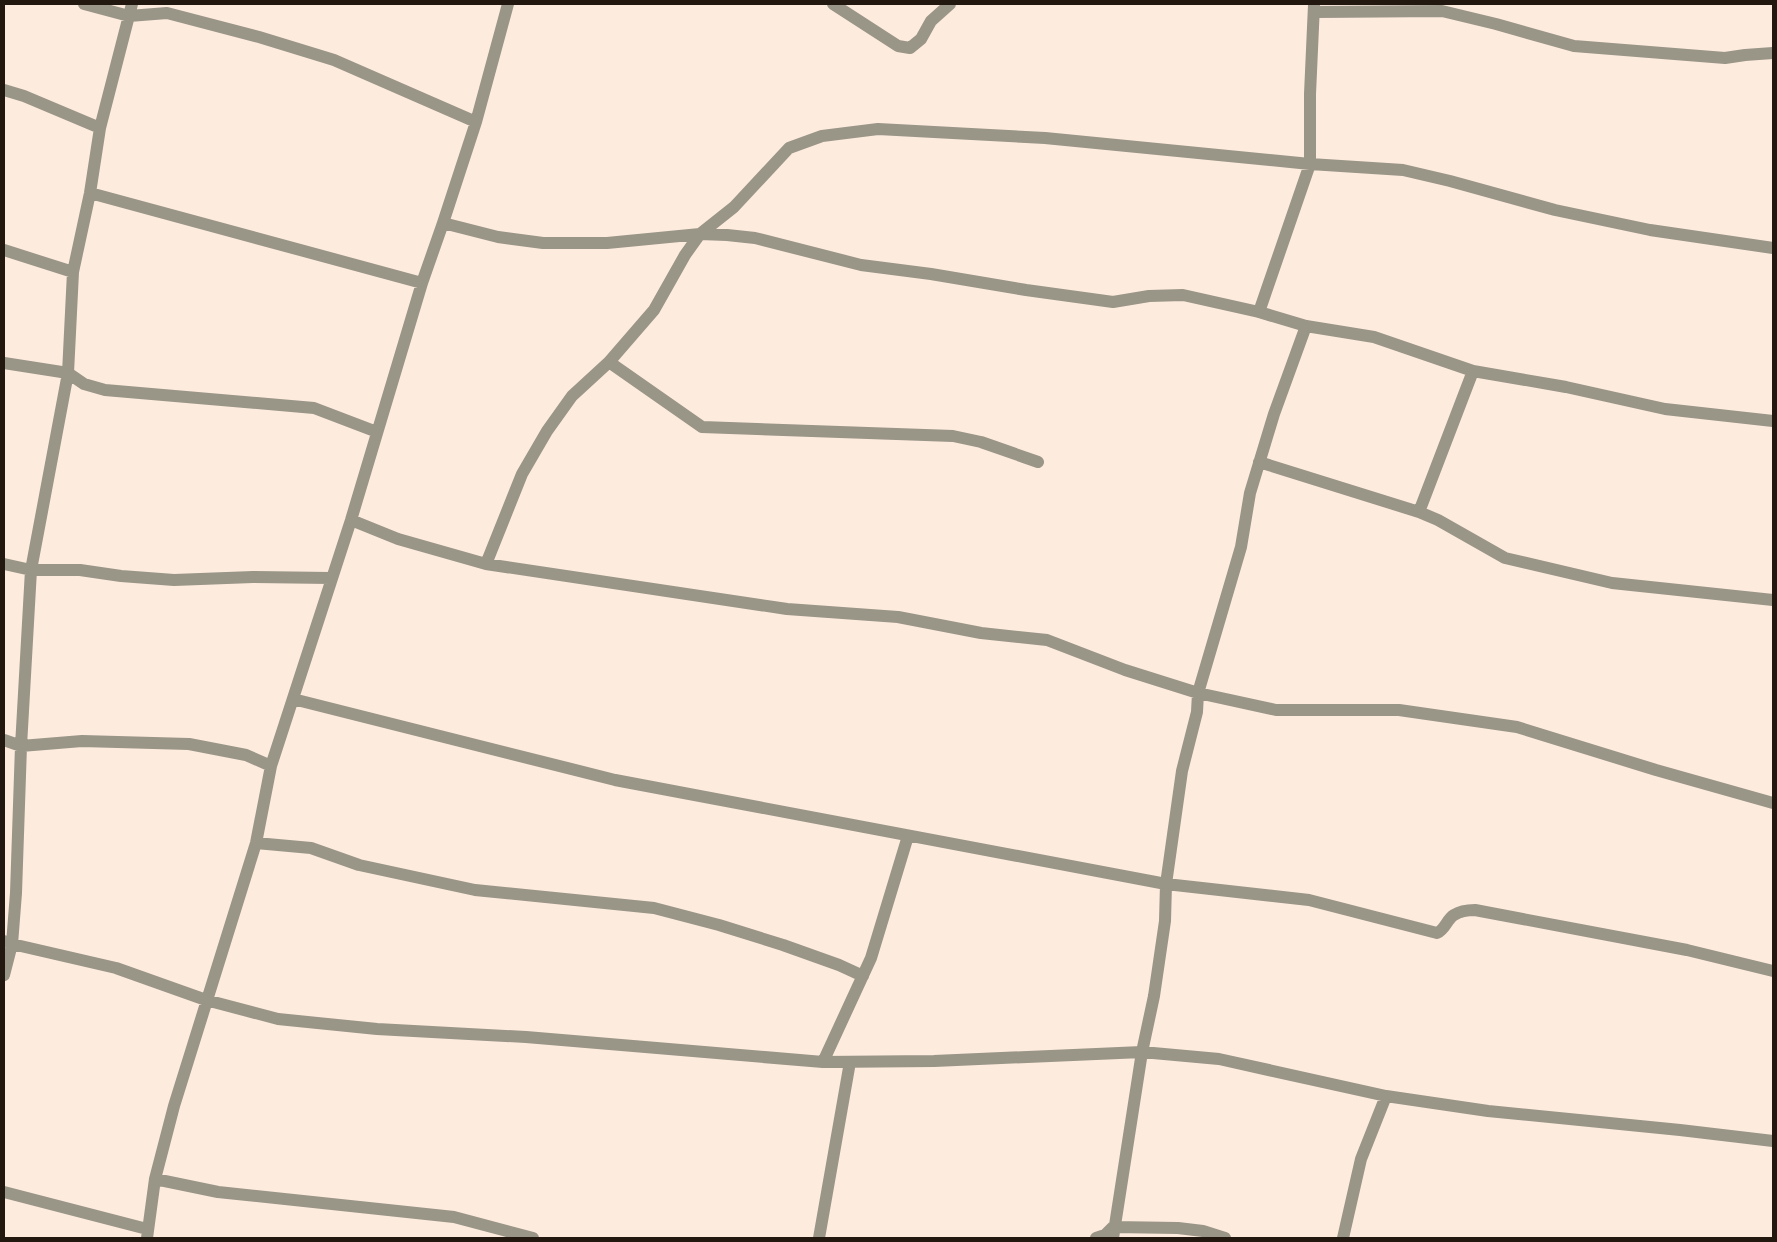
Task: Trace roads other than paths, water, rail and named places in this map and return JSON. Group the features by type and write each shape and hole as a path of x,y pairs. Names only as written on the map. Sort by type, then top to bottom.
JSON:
{"street":[{"path":"84,4 167,13 268,40 334,60 476,122"},
{"path":"4,1192 147,1234 155,1179 174,1106 256,843 271,766 350,520 422,284 476,122 508,4"},
{"path":"833,4 898,46 910,48 921,39 931,21 950,4"},
{"path":"1259,312 1310,164 1310,94 1315,8 1442,12 1496,24 1574,46 1725,58 1773,53"},
{"path":"4,975 16,893 21,746 31,570 68,373 73,272 90,193 100,128 130,10"},
{"path":"4,90 24,96 100,128"},
{"path":"486,564 522,474 547,431 572,396 609,362 654,310 685,255 700,234 734,207 789,148 822,136 878,129 1045,138 1310,164 1403,170 1555,210 1650,230 1773,248"},
{"path":"90,193 422,284"},
{"path":"443,223 498,237 543,243 607,243 700,234 727,234 755,238 861,265 931,274 1036,292 1114,302 1149,296 1183,295 1259,312 1306,326 1374,337 1473,372 1566,387 1665,408 1773,421"},
{"path":"4,250 73,272"},
{"path":"1113,1232 1142,1052 1154,996 1165,921 1166,884 1182,771 1197,712 1198,693 1241,547 1250,493 1259,462 1306,326"},
{"path":"609,362 702,427 952,436 981,442 1038,462"},
{"path":"4,363 68,373 84,384 105,390 314,408 377,432"},
{"path":"1419,512 1473,372"},
{"path":"1259,462 1419,512 1438,520 1505,558 1612,583 1773,600"},
{"path":"350,520 398,539 486,564 787,609 898,617 981,633 1047,640 1125,670 1198,693 1276,710 1399,710 1517,727 1773,804"},
{"path":"4,564 31,570 80,570 174,580 253,577 331,578"},
{"path":"293,699 615,780 1166,884 1309,900 1437,933 1441,931 1453,915 1475,910 1687,950 1773,971"},
{"path":"4,740 21,746 82,741 189,744 246,755 271,766"},
{"path":"823,1062 871,958 908,836"},
{"path":"256,843 311,848 359,865 475,890 654,908 774,942 863,976"},
{"path":"8,943 116,968 206,1000 278,1018 377,1029 535,1038 823,1062 934,1061 1142,1052 1219,1059 1386,1096 1488,1111 1773,1141"},
{"path":"819,1238 850,1062"},
{"path":"1343,1238 1361,1159 1386,1096"},
{"path":"155,1179 218,1192 454,1218 533,1238"},
{"path":"1096,1238 1113,1232 1178,1228 1203,1231 1224,1238"}]}
